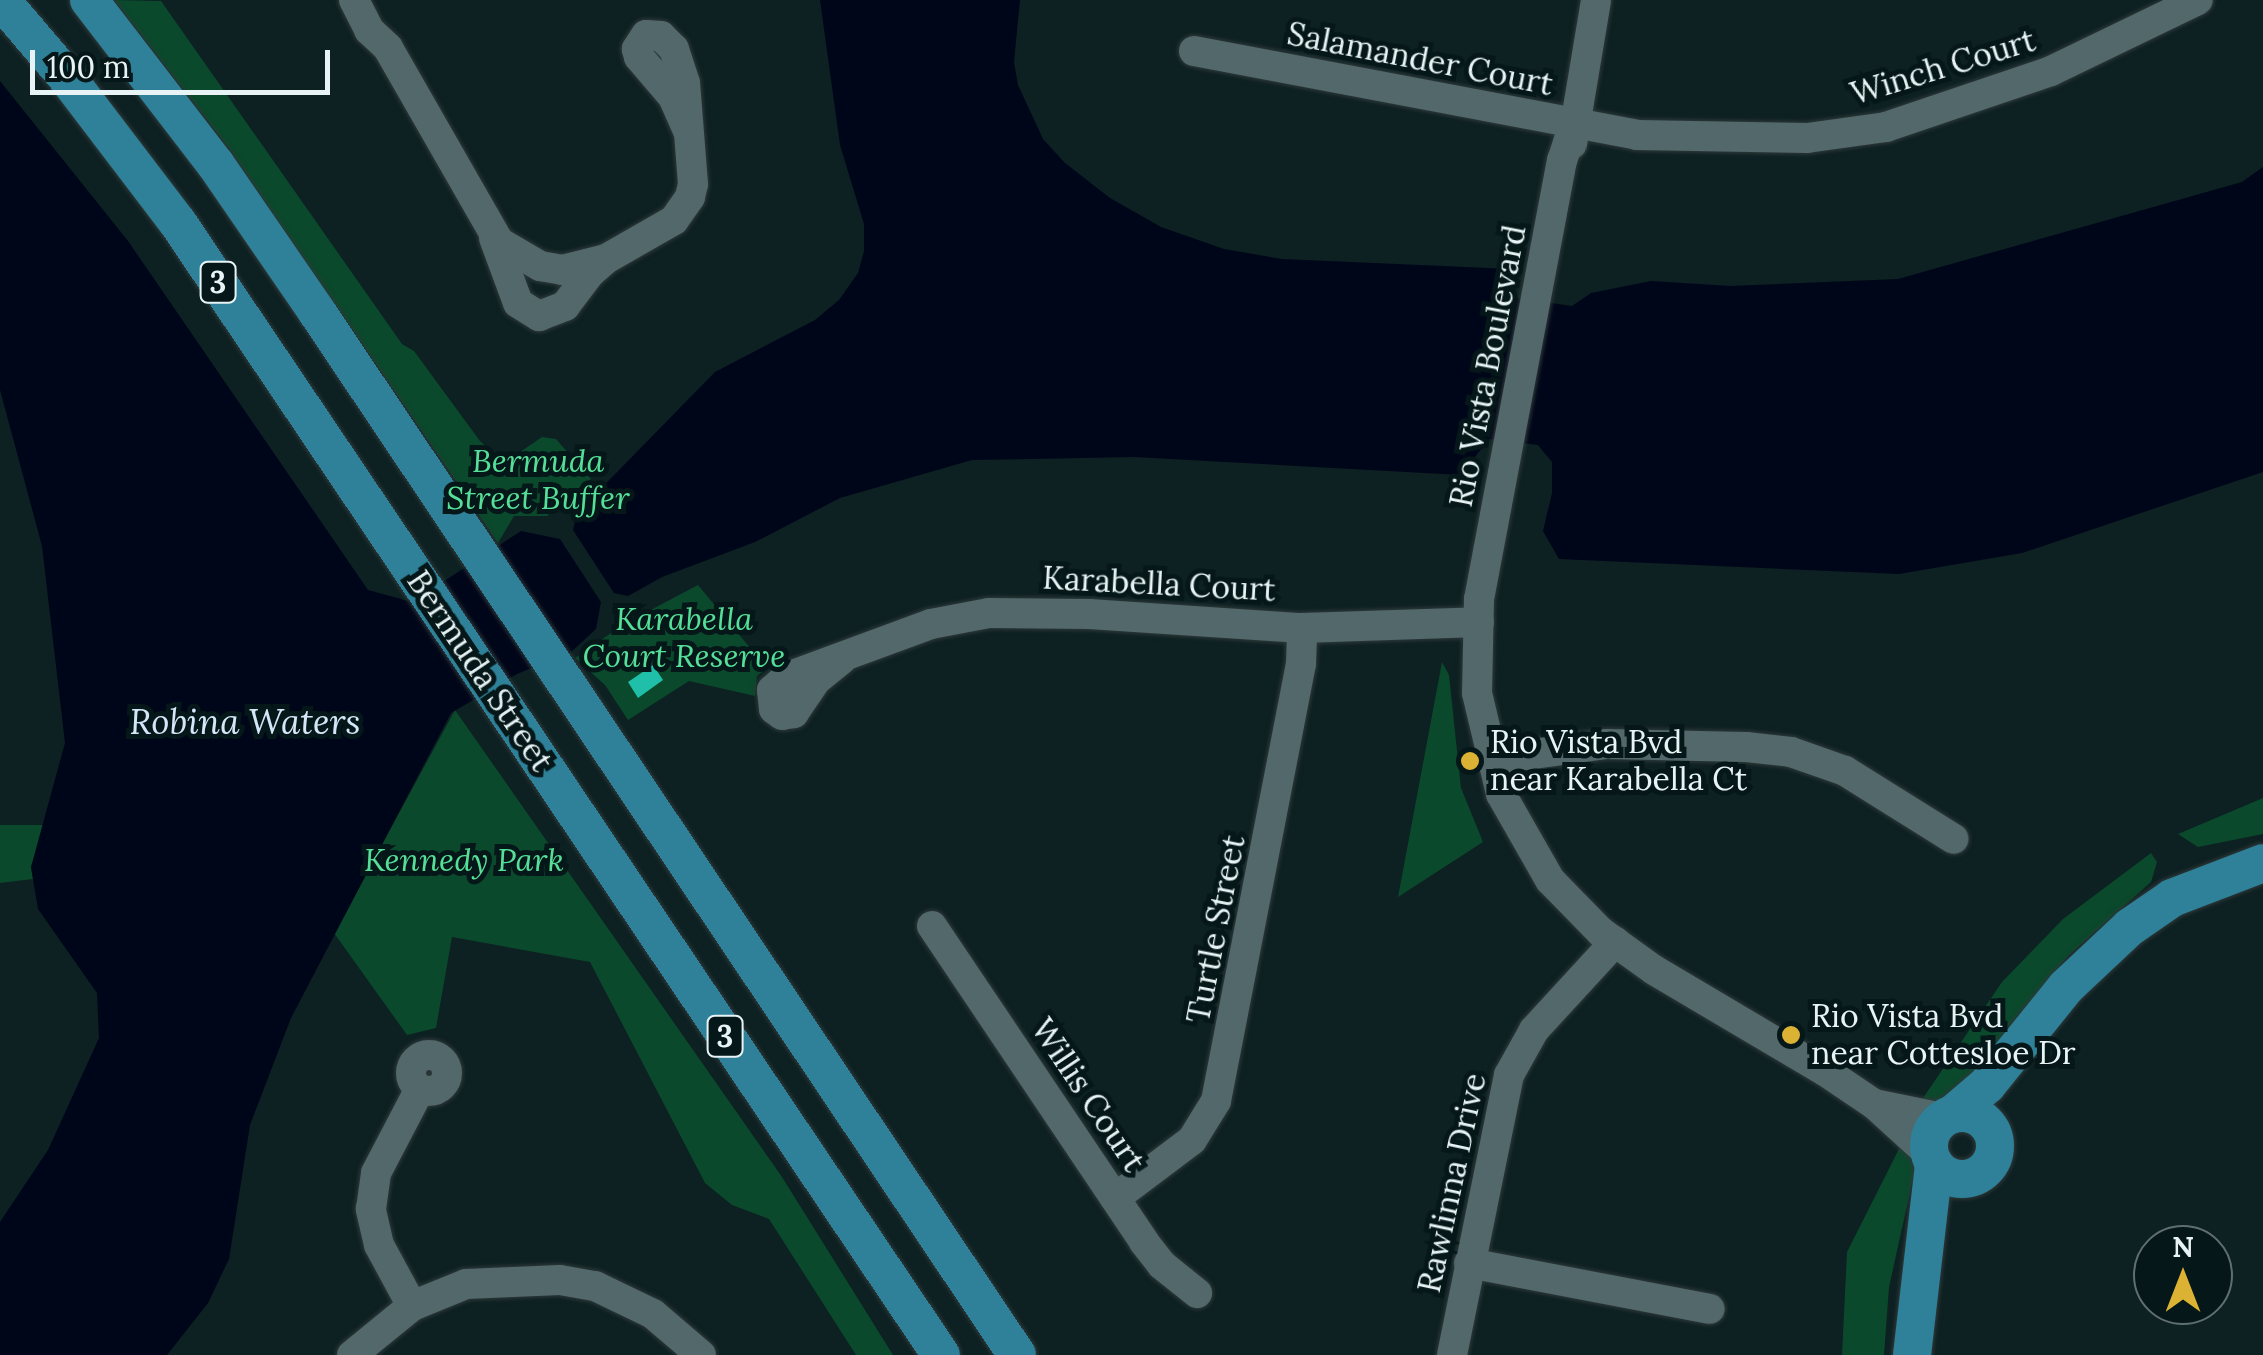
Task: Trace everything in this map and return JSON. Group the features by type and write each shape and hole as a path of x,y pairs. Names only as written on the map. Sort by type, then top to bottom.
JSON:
{"main road":[{"name":"Bermuda Street","path":"1,0 69,80 178,224 941,1355"},
{"name":"Bermuda Street","path":"89,0 216,165 1017,1355"},
{"path":"1912,1355 1919,1280 1944,1166 1930,1134 1987,1085 2077,976 2140,920 2172,898 2263,863"},
{"path":"1990,1130 2024,1039"},
{"path":"1944,1166 1991,1163 1995,1145 1990,1130 1974,1115 1948,1116"}],"street":[{"path":"354,0 368,30 388,48 491,230 518,303 539,316 558,311 606,259"},
{"path":"374,0 385,22 388,48"},
{"name":"Rio Vista Boulevard","path":"1596,0 1511,458 1479,599 1477,694 1490,760 1508,810 1533,856 1574,908 1615,942 1874,1104 1944,1166"},
{"name":"Winch Court","path":"1574,124 1637,135 1807,138 1886,127 2051,71 2198,0"},
{"name":"Salamander Court","path":"1194,51 1574,124"},
{"path":"491,230 513,253 555,268 584,267 606,259 660,231 684,208 694,184 688,131"},
{"path":"555,268 568,286 558,311"},
{"name":"Karabella Court","path":"842,659 931,624 989,613 1090,614 1302,628 1479,622"},
{"name":"Turtle Street","path":"1115,1198 1192,1140 1216,1101 1301,664 1302,628"},
{"path":"1490,760 1607,744 1746,747 1790,752 1845,771 1954,839"},
{"name":"Willis Court","path":"932,926 1162,1265 1197,1293"},
{"name":"Rawlinna Drive","path":"1452,1355 1508,1075 1534,1030 1615,942"},
{"path":"412,1306 379,1245 372,1209 376,1172 420,1089"},
{"name":"Rio Vista Boulevard","path":"1874,1104 1948,1116"},
{"path":"1470,1263 1710,1309"},
{"path":"352,1355 412,1306 466,1284 560,1280 594,1286 653,1314 701,1355"}],"green space":[{"name":"Bermuda Street Buffer","path":"114,0 161,1 402,344 414,351 480,441 504,463 542,437 556,439 591,479 547,516 514,516 498,543 230,150"},
{"name":"Karabella Court Reserve","path":"698,585 767,668 757,676 755,696 689,681 628,720 605,685 575,658 624,624"},
{"path":"1442,662 1449,675 1461,788 1483,842 1398,897"},
{"name":"Kennedy Park","path":"455,710 782,1177 893,1355 856,1355 769,1219 732,1205 705,1183 590,962 452,937 436,1028 407,1035 334,933"},
{"path":"2263,798 2263,834 2198,847 2178,834"},
{"path":"0,825 46,825 31,867 33,879 0,883"},
{"path":"2151,853 2157,862 2151,882 2068,956 2009,1026 1974,1079 1949,1100 1935,1103 1923,1098 2002,982 2063,919"},
{"path":"1900,1147 1911,1158 1915,1170 1889,1287 1884,1355 1842,1355 1847,1252"}],"water":[{"path":"820,0 1020,0 1014,62 1018,85 1043,139 1065,163 1110,198 1161,227 1224,249 1282,259 1511,269 1516,298 1572,306 1591,293 1651,281 1730,286 1898,279 2242,182 2263,167 2263,472 2022,553 1899,574 1559,559 1543,531 1552,493 1552,462 1538,445 1489,439 1461,475 1134,457 972,460 840,498 755,542 662,577 628,596 614,593 573,530 577,513 715,372 815,320 839,300 858,273 864,251 864,224 840,145"},
{"name":"Robina Waters","path":"0,81 128,241 368,590 412,602 521,531 560,539 601,602 596,629 571,652 517,674 451,713 291,1018 250,1125 229,1259 208,1303 167,1355 0,1355 0,1222 48,1150 99,1038 97,993 38,909 31,867 65,743 42,546 0,390"}],"building":[{"path":"653,665 663,680 638,698 628,682"}],"place":[{"name":"Rio Vista Bvd near Karabella Ct","path":"1470,761"},
{"name":"Rio Vista Bvd near Cottesloe Dr","path":"1791,1035"}]}
